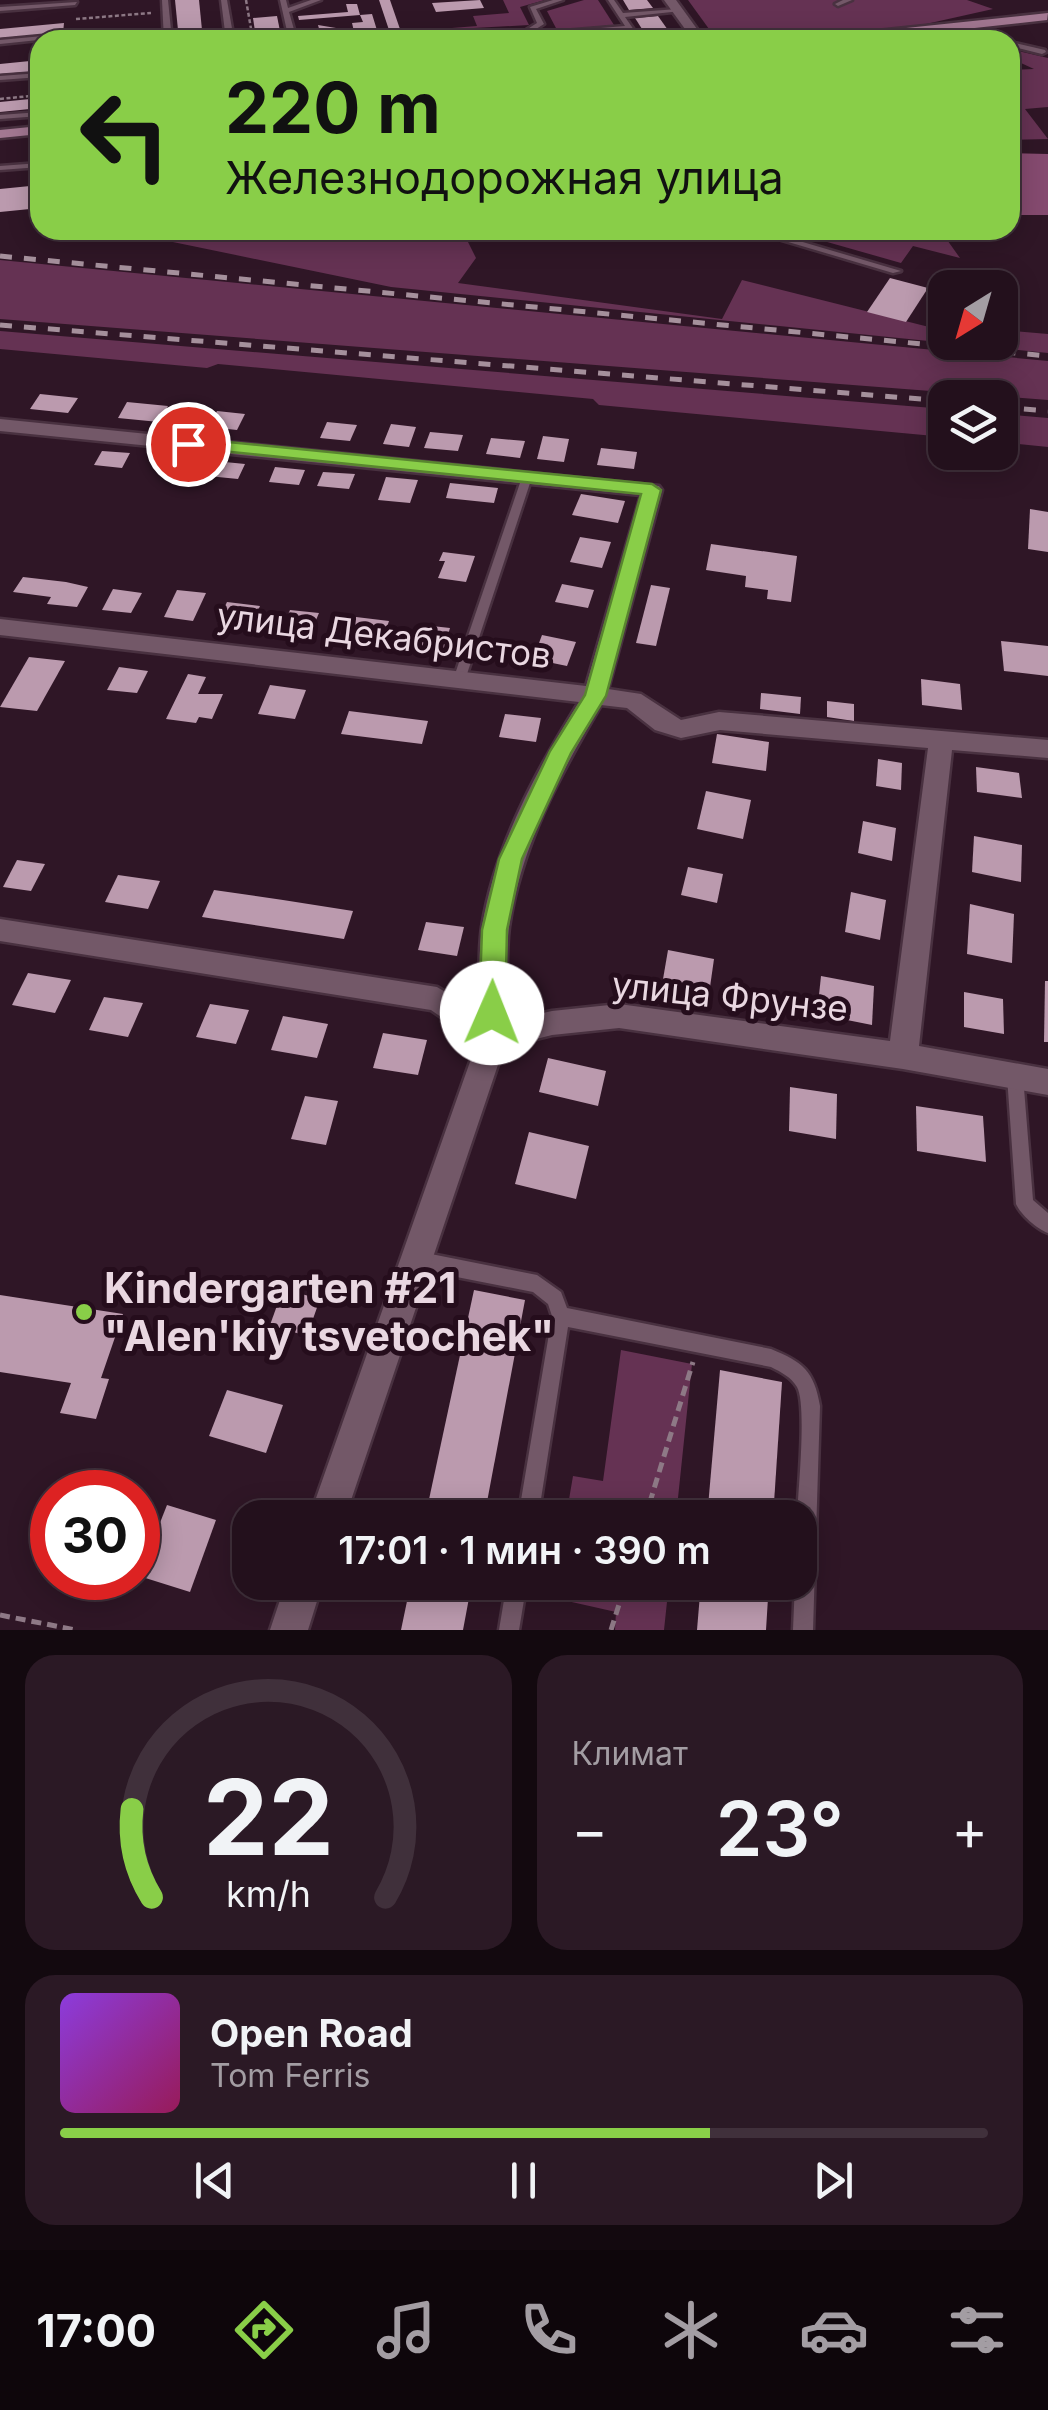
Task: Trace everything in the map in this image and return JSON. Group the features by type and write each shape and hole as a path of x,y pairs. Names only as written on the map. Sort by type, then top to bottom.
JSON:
{"street":[{"path":"1018,0 1048,16"},
{"path":"674,5 692,30"},
{"path":"923,30 1048,16"},
{"path":"0,134 30,131"},
{"path":"0,425 652,490 595,696 561,751 510,859 494,930 492,1037 333,1500"},
{"name":"улица Декабристов","path":"0,626 632,700 666,728 692,731 719,721 1048,749"},
{"path":"903,1056 941,738"},
{"path":"0,930 437,999 492,1037"},
{"name":"улица Фрунзе","path":"492,1037 552,1023 619,1016 903,1056 1048,1082"},
{"path":"288,1630 299,1600"}],"lane":[{"path":"164,0 167,30"},
{"path":"224,0 228,30"},
{"path":"283,0 290,30"},
{"path":"286,11 318,0"},
{"path":"530,30 540,24 532,8 560,0"},
{"path":"602,30 629,28 611,0"},
{"path":"838,4 848,0"},
{"path":"0,9 76,3"},
{"path":"621,15 674,5"},
{"path":"960,26 971,30"},
{"path":"0,42 30,40"},
{"path":"1020,46 1042,52"},
{"path":"0,78 30,76"},
{"path":"0,117 30,115"},
{"path":"0,168 30,166"},
{"path":"788,240 896,270"},
{"path":"459,680 527,477"},
{"path":"1015,1076 1025,1204 1048,1225"},
{"path":"416,1260 537,1284 555,1298 562,1316 531,1500"},
{"path":"562,1316 771,1358 793,1366 807,1382 811,1406 803,1630"},
{"path":"510,1630 514,1600"}],"path":[{"path":"246,0 251,30"},
{"path":"75,19 166,12"},
{"path":"0,98 30,96"},
{"path":"651,1500 698,1343"},
{"path":"611,1630 620,1600"},
{"path":"0,1615 76,1630"}],"shaded area":[{"path":"503,0 545,0 520,7 529,25 426,30 477,26 473,16 509,13"},
{"path":"598,0 614,25 557,30 547,11"},
{"path":"688,0 967,0 993,9 878,30 710,30"},
{"path":"1020,51 1048,58 1048,107 1025,109 1048,139 1020,140 1020,70 1034,69 1020,63"},
{"path":"1020,153 1048,154 1048,215 1020,215"},
{"path":"467,240 476,258 458,283 722,319 742,280 928,327 928,341 391,287 168,241"},
{"path":"820,240 947,240 960,258 913,246 901,263"},
{"path":"0,260 928,349 928,360 1048,361 1048,400 1018,398 1018,380 928,380 928,391 0,319"},
{"path":"0,331 928,408 928,435 218,364 207,368 0,349"},
{"path":"1018,332 1048,334 1048,353 1018,350"},
{"path":"1018,416 1048,418 1048,447 1018,444"},
{"path":"621,1350 692,1364 678,1500 569,1500 573,1476 603,1481"},
{"path":"563,1600 667,1600 664,1630 615,1630 616,1612"}],"building":[{"path":"175,0 199,0 202,30 178,30"},
{"path":"379,0 390,0 400,30 389,30"},
{"path":"480,0 484,8 436,12 432,3"},
{"path":"623,0 647,0 653,8 629,10"},
{"path":"346,4 357,4 360,15 299,20 298,16 348,12"},
{"path":"372,14 377,30 354,30 352,23 363,22 360,15"},
{"path":"277,16 280,30 255,30 253,18"},
{"path":"658,16 668,30 643,30 635,18"},
{"path":"64,23 63,30 30,30 30,36 0,38 0,29"},
{"path":"318,25 342,30 319,30"},
{"path":"30,61 30,72 0,74 0,64"},
{"path":"30,99 30,109 0,112 0,102"},
{"path":"30,186 30,209 0,212 0,189"},
{"path":"890,278 928,288 906,322 867,312"},
{"path":"40,394 78,398 68,413 30,409"},
{"path":"127,402 168,406 159,422 118,418"},
{"path":"217,411 245,414 237,430 208,427"},
{"path":"327,422 357,425 350,441 320,438"},
{"path":"391,424 416,427 409,447 383,444"},
{"path":"430,432 463,435 458,451 424,448"},
{"path":"543,436 569,439 564,462 537,459"},
{"path":"491,438 525,441 520,458 486,454"},
{"path":"601,448 637,452 634,469 597,465"},
{"path":"102,451 130,453 122,468 94,465"},
{"path":"165,457 194,459 187,474 157,471"},
{"path":"215,461 245,464 238,479 208,476"},
{"path":"275,467 305,470 299,485 269,482"},
{"path":"323,472 355,474 349,489 317,486"},
{"path":"386,477 418,480 410,503 378,500"},
{"path":"450,483 498,488 494,503 446,498"},
{"path":"581,494 625,501 618,523 572,515"},
{"path":"1030,509 1048,512 1048,552 1028,549"},
{"path":"580,537 611,542 602,568 570,562"},
{"path":"711,544 797,556 791,602 767,599 768,590 745,587 746,576 706,570"},
{"path":"443,552 475,556 466,582 438,578 445,561 439,561"},
{"path":"23,577 88,587 77,607 47,604 51,597 13,592"},
{"path":"562,584 594,590 588,608 555,602"},
{"path":"651,585 670,588 656,646 636,643"},
{"path":"113,589 142,593 131,613 102,610"},
{"path":"177,590 206,593 193,621 164,617"},
{"path":"227,602 260,606 251,627 217,623"},
{"path":"290,610 319,613 310,634 281,631"},
{"path":"356,617 389,621 382,642 348,638"},
{"path":"423,625 450,628 444,649 416,646"},
{"path":"542,635 576,642 567,666 533,659"},
{"path":"1001,641 1048,646 1048,676 1004,671"},
{"path":"29,657 65,661 37,711 0,707"},
{"path":"119,667 148,671 137,693 107,690"},
{"path":"188,674 206,677 198,694 223,694 212,719 199,717 196,723 166,719"},
{"path":"921,679 960,684 962,710 922,705"},
{"path":"270,685 306,690 295,719 258,714"},
{"path":"761,693 801,697 800,714 760,709"},
{"path":"827,701 854,704 854,721 827,717"},
{"path":"349,711 428,721 422,744 341,734"},
{"path":"505,714 541,718 536,742 499,737"},
{"path":"717,734 769,742 766,771 712,763"},
{"path":"878,759 902,763 901,790 876,786"},
{"path":"976,767 1019,773 1022,798 977,792"},
{"path":"706,791 751,800 743,839 697,829"},
{"path":"863,821 896,828 892,861 858,853"},
{"path":"974,836 1022,845 1021,882 972,872"},
{"path":"17,860 45,864 31,891 3,887"},
{"path":"688,867 723,874 717,903 681,895"},
{"path":"118,875 160,881 148,909 105,902"},
{"path":"214,890 353,911 344,939 202,917"},
{"path":"851,892 886,900 880,940 845,932"},
{"path":"970,904 1014,914 1012,963 967,954"},
{"path":"426,922 464,927 457,956 418,950"},
{"path":"668,950 714,959 709,994 662,985"},
{"path":"28,973 71,980 55,1013 12,1005"},
{"path":"821,976 874,986 872,1025 817,1014"},
{"path":"1048,981 1048,1042 1044,1042"},
{"path":"964,992 1003,999 1004,1034 964,1027"},
{"path":"104,997 143,1003 128,1037 89,1030"},
{"path":"210,1004 249,1010 236,1044 196,1037"},
{"path":"283,1016 328,1024 317,1058 271,1050"},
{"path":"383,1033 427,1040 418,1075 373,1068"},
{"path":"548,1058 606,1071 598,1106 539,1092"},
{"path":"790,1087 837,1094 836,1139 789,1131"},
{"path":"305,1096 338,1101 326,1145 291,1139"},
{"path":"916,1106 983,1116 986,1162 917,1151"},
{"path":"529,1132 589,1146 576,1199 515,1184"},
{"path":"283,1289 320,1299 307,1336 270,1325"},
{"path":"474,1290 525,1300 487,1500 429,1500"},
{"path":"0,1295 123,1314 101,1378 109,1379 96,1419 60,1413 71,1383 0,1372"},
{"path":"720,1370 782,1382 774,1500 709,1500"},
{"path":"227,1390 283,1405 266,1453 209,1436"},
{"path":"167,1505 216,1520 190,1592 160,1583 160,1523"},
{"path":"407,1600 469,1600 463,1630 401,1630"},
{"path":"700,1600 768,1600 766,1630 697,1630"}],"railway":[{"path":"0,256 1048,356"},
{"path":"0,325 928,400"},
{"path":"1018,408 1048,411"}],"place":[{"name":"Kindergarten #21 \"Alen'kiy tsvetochek\"","path":"84,1312"}],"route":[{"path":"188,444 652,490 595,696 561,751 510,859 494,930 492,1013"}]}
